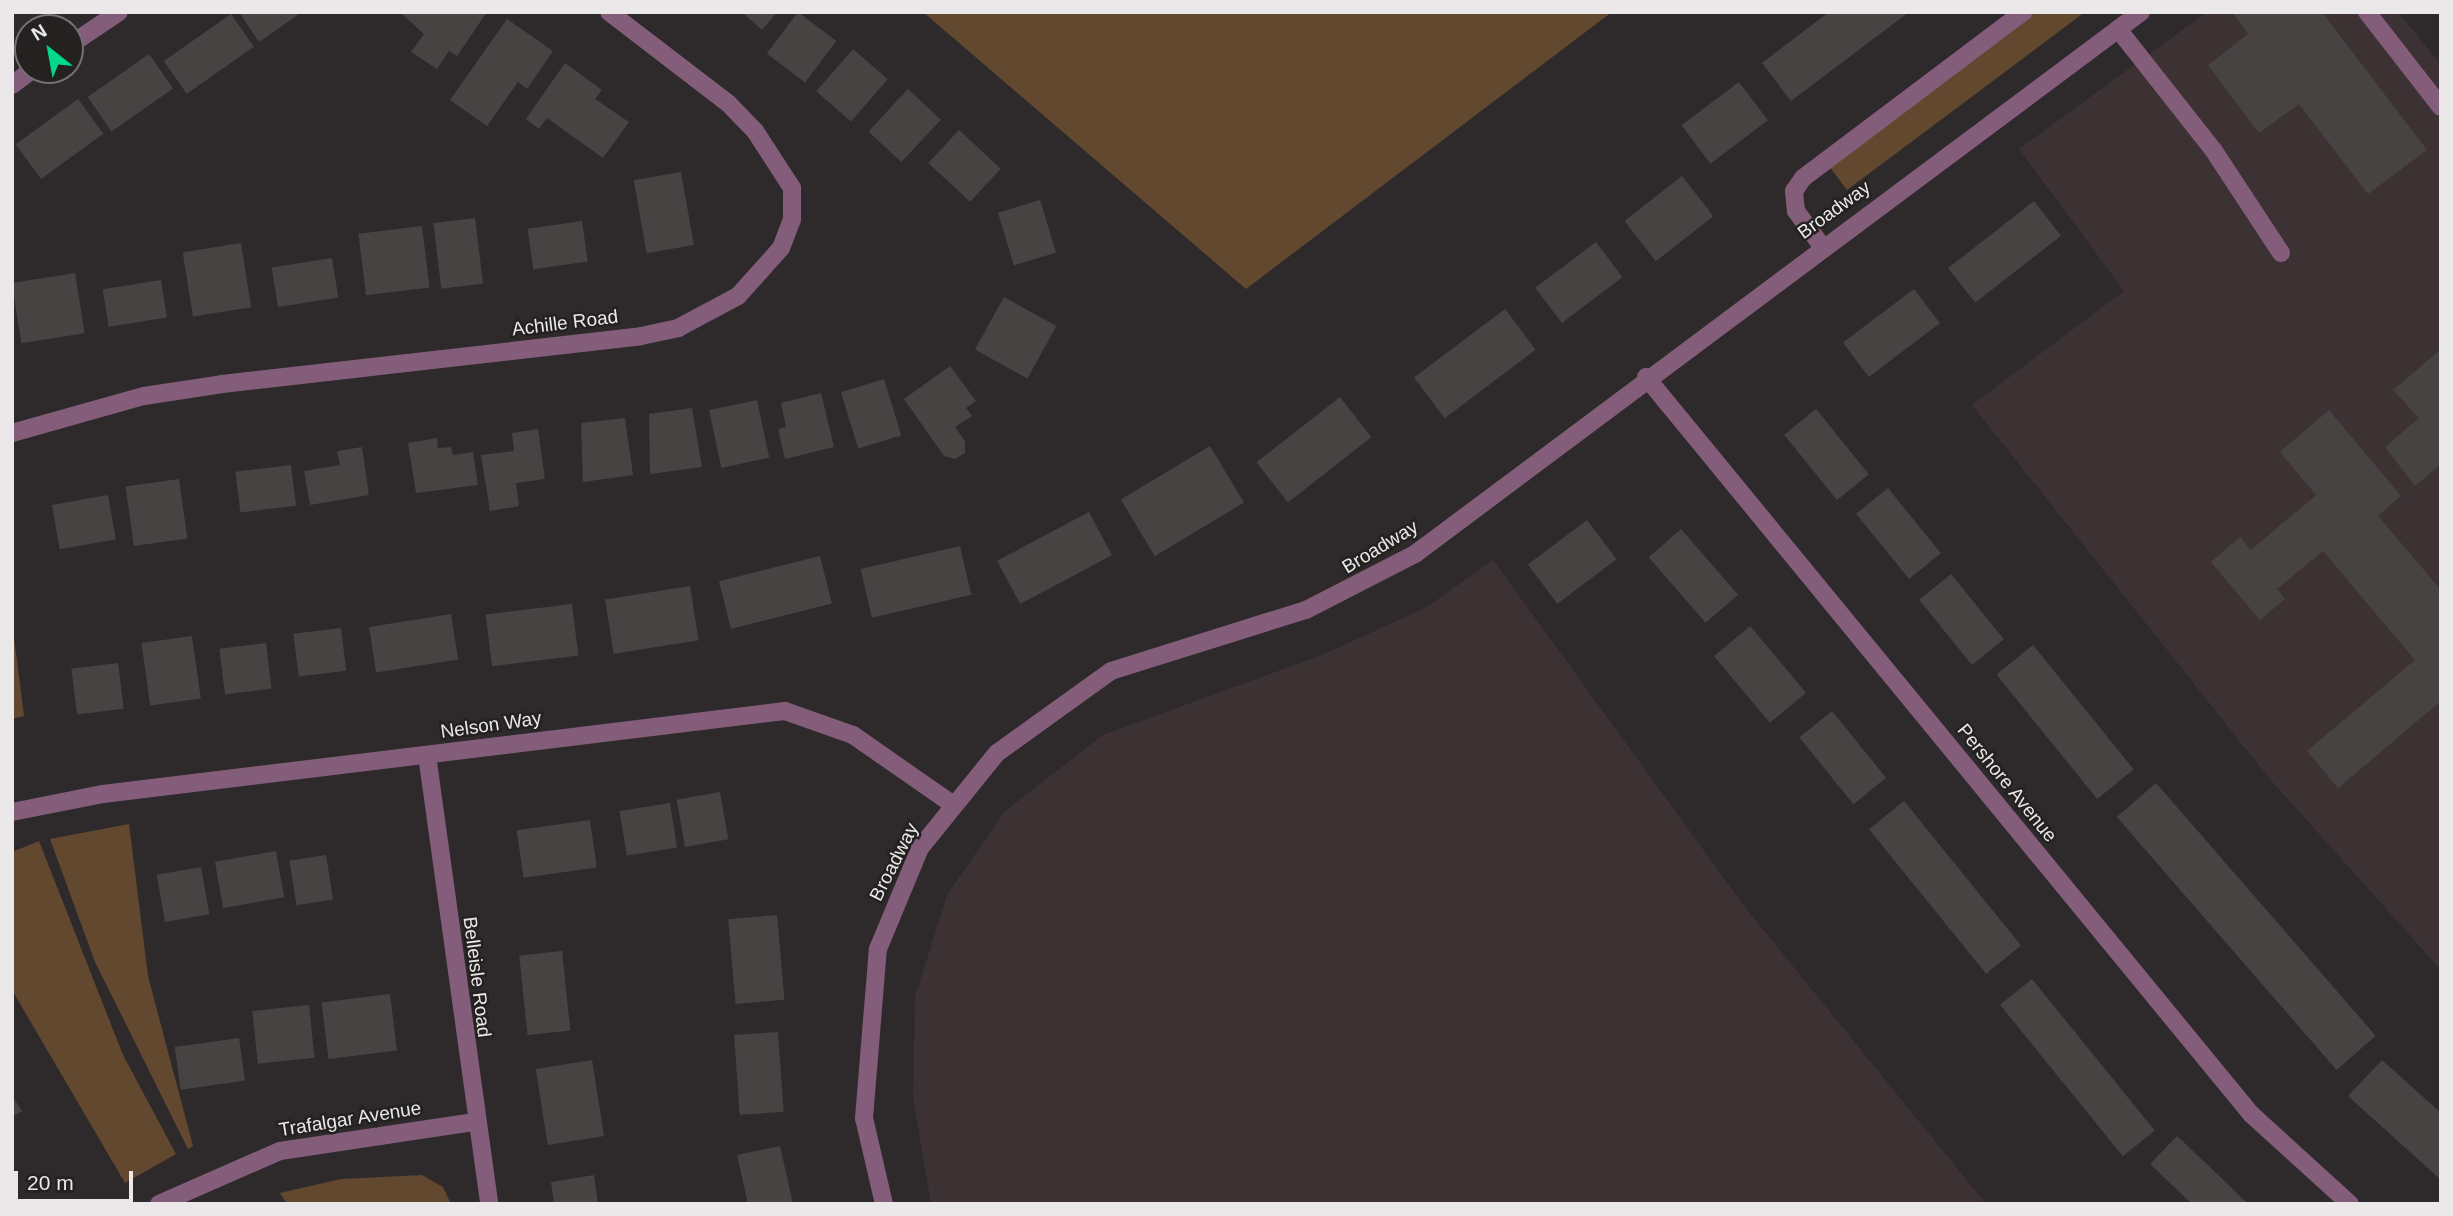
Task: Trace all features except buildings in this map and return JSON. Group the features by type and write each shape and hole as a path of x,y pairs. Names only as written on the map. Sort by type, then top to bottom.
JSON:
{"street":[{"path":"84,36 119,12"},
{"name":"Achille Road","path":"12,433 144,396 209,386 641,336 678,328 738,296 781,248 792,220 792,188 755,131 729,104 609,12"},
{"path":"1821,245 1796,211 1794,191 1803,178 2023,12"},
{"name":"Broadway","path":"884,1204 864,1118 878,949 920,848 952,804 997,754 1111,671 1306,610 1415,554 1821,245 2141,12"},
{"path":"2367,12 2441,107"},
{"path":"2118,29 2214,151 2281,253"},
{"name":"Pershore Avenue","path":"1646,377 2250,1114 2350,1204"},
{"name":"Nelson Way","path":"12,812 103,794 785,711 853,735 952,804"},
{"name":"Belleisle Road","path":"428,755 475,1122 489,1204"},
{"name":"Trafalgar Avenue","path":"159,1204 200,1181 280,1151 475,1122"}],"shaded area":[{"path":"923,12 1612,12 1246,289"},
{"path":"2036,12 2085,12 1847,190 1829,166"},
{"path":"2207,12 2398,12 2441,65 2441,970 2269,778 1972,405 2124,291 2019,149"},
{"path":"1493,560 1744,906 1986,1204 931,1204 913,1097 915,997 947,895 1005,811 1103,735 1322,655 1427,607"},
{"path":"12,622 24,716 12,719"},
{"path":"129,824 148,976 193,1146 188,1149 95,962 50,839"},
{"path":"39,841 123,1055 176,1154 125,1183 12,990 12,852"},
{"path":"422,1175 443,1187 451,1204 287,1204 280,1193 341,1179"}]}
